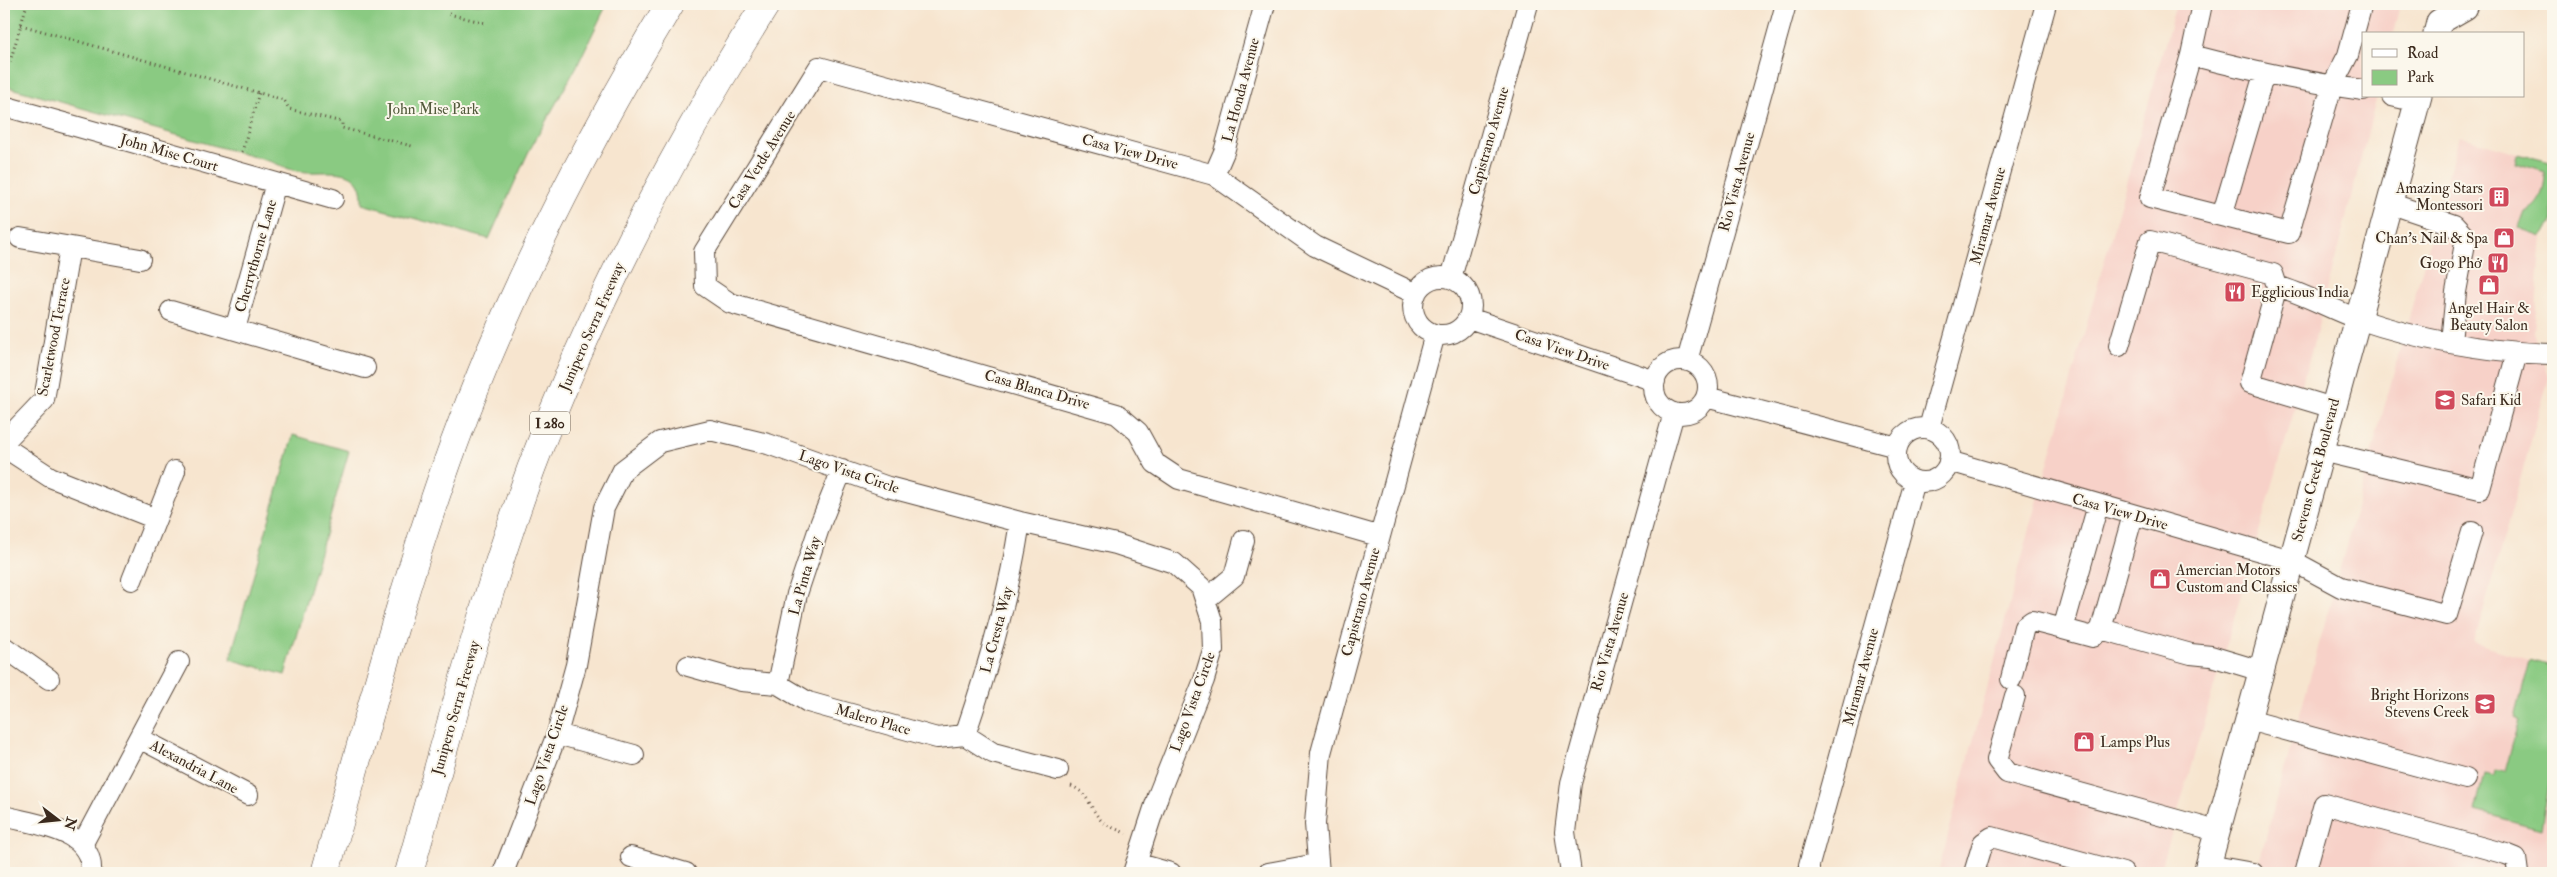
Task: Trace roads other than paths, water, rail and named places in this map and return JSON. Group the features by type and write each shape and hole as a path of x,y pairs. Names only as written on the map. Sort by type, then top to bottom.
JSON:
{"highway":[{"path":"325,873 411,574 455,442 509,311 568,184 637,58 670,4"},
{"name":"Junipero Serra Freeway","path":"409,873 486,604 531,469 555,408 641,221 714,88 766,4"}],"main road":[{"path":"2434,20 2465,7 2466,4"},
{"name":"Stevens Creek Boulevard","path":"2207,869 2418,99"}],"street":[{"name":"La Honda Avenue","path":"1214,174 1224,152 1265,4"},
{"name":"Capistrano Avenue","path":"1451,278 1528,4"},
{"name":"Rio Vista Avenue","path":"1688,361 1786,4"},
{"name":"Miramar Avenue","path":"1929,428 2046,4"},
{"path":"2202,4 2191,55 2150,198 2289,233 2332,86 2348,55 2362,4"},
{"path":"2191,55 2264,74 2362,90"},
{"name":"Casa View Drive","path":"819,67 1214,174 1315,246 1416,294"},
{"name":"Casa Verde Avenue","path":"704,252 819,67"},
{"path":"2222,216 2264,74"},
{"name":"John Mise Court","path":"4,106 334,199"},
{"name":"Cherrythorne Lane","path":"235,329 276,183"},
{"path":"2389,203 2454,225 2466,238 2456,292 2451,342"},
{"path":"20,238 140,259"},
{"path":"2119,346 2150,241 2273,274 2277,286 2250,383 2333,408"},
{"name":"Scarletwood Terrace","path":"4,442 44,400 70,247"},
{"name":"Casa Blanca Drive","path":"704,252 705,286 730,303 1117,414 1138,432 1155,463 1179,479 1378,536"},
{"path":"1451,278 1466,290 1470,299 1469,318 1455,332 1445,335 1435,334 1419,323 1414,314 1413,304 1416,294 1422,285 1430,279 1451,278"},
{"path":"2277,286 2298,292 2358,319 2451,342 2518,353 2553,354"},
{"name":"Cherrythorne Lane","path":"171,311 365,368"},
{"name":"Casa View Drive","path":"1469,318 1655,381"},
{"name":"Capistrano Avenue","path":"1318,869 1315,824 1321,754 1378,536 1435,334"},
{"path":"2321,451 2480,489 2518,353"},
{"path":"1688,361 1702,371 1708,388 1706,397 1693,412 1684,414 1674,413 1665,409 1658,401 1655,381 1664,367 1671,362 1688,361"},
{"path":"1706,397 1897,447"},
{"name":"Rio Vista Avenue","path":"1571,873 1565,832 1570,783 1674,413"},
{"path":"1920,427 1929,428 1942,435 1948,443 1950,461 1941,475 1933,480 1915,481 1903,473 1898,465 1897,447 1903,436 1910,430 1920,427"},
{"name":"Lago Vista Circle","path":"503,873 557,734 576,665 604,508 623,470 660,442 710,430 768,444 888,487 1020,522 1116,544 1174,562 1201,587 1212,621 1213,650 1204,680 1159,793 1135,868 1171,873"},
{"path":"4,447 50,477 156,519"},
{"name":"Casa View Drive","path":"1950,461 2291,560 2341,587 2447,615 2472,532"},
{"name":"La Pinta Way","path":"778,684 797,594 821,522 842,470"},
{"path":"132,580 175,471"},
{"name":"Miramar Avenue","path":"1809,873 1809,865 1915,481"},
{"path":"2063,628 2098,505"},
{"path":"2133,515 2101,629 2093,637 2032,621 2028,622 2024,627 1997,760 2007,773 2218,831"},
{"name":"La Cresta Way","path":"965,735 992,654 1008,590 1020,522"},
{"path":"1205,600 1234,576 1244,540"},
{"path":"2101,629 2191,654 2211,656 2261,671"},
{"path":"4,646 49,680"},
{"name":"Alexandria Lane","path":"83,843 179,662"},
{"name":"Malero Place","path":"688,666 740,681 778,684 808,702 937,738 965,735"},
{"path":"2248,720 2466,779"},
{"path":"557,734 634,755"},
{"path":"965,735 993,753 1063,778"},
{"name":"Alexandria Lane","path":"139,738 248,795"},
{"path":"2305,873 2324,804 2506,854 2516,858 2518,873"},
{"path":"4,816 66,833 83,843 92,861 91,873"},
{"path":"1974,873 1983,843 1992,837 2123,873"},
{"path":"631,857 686,873"},
{"path":"1268,873 1318,869"},
{"path":"2207,869 2252,873"}],"place":[{"name":"Amazing Stars Montessori","path":"2499,197"},
{"name":"Chan's Nail & Spa","path":"2504,238"},
{"name":"Gogo Phở","path":"2498,263"},
{"name":"Angel Hair & Beauty Salon","path":"2489,285"},
{"name":"Egglicious India","path":"2235,292"},
{"name":"Safari Kid","path":"2445,400"},
{"name":"Amercian Motors Custom and Classics","path":"2160,579"},
{"name":"Bright Horizons Stevens Creek","path":"2485,704"},
{"name":"Lamps Plus","path":"2084,742"}],"park label":[{"name":"John Mise Park","path":"433,109"}]}
